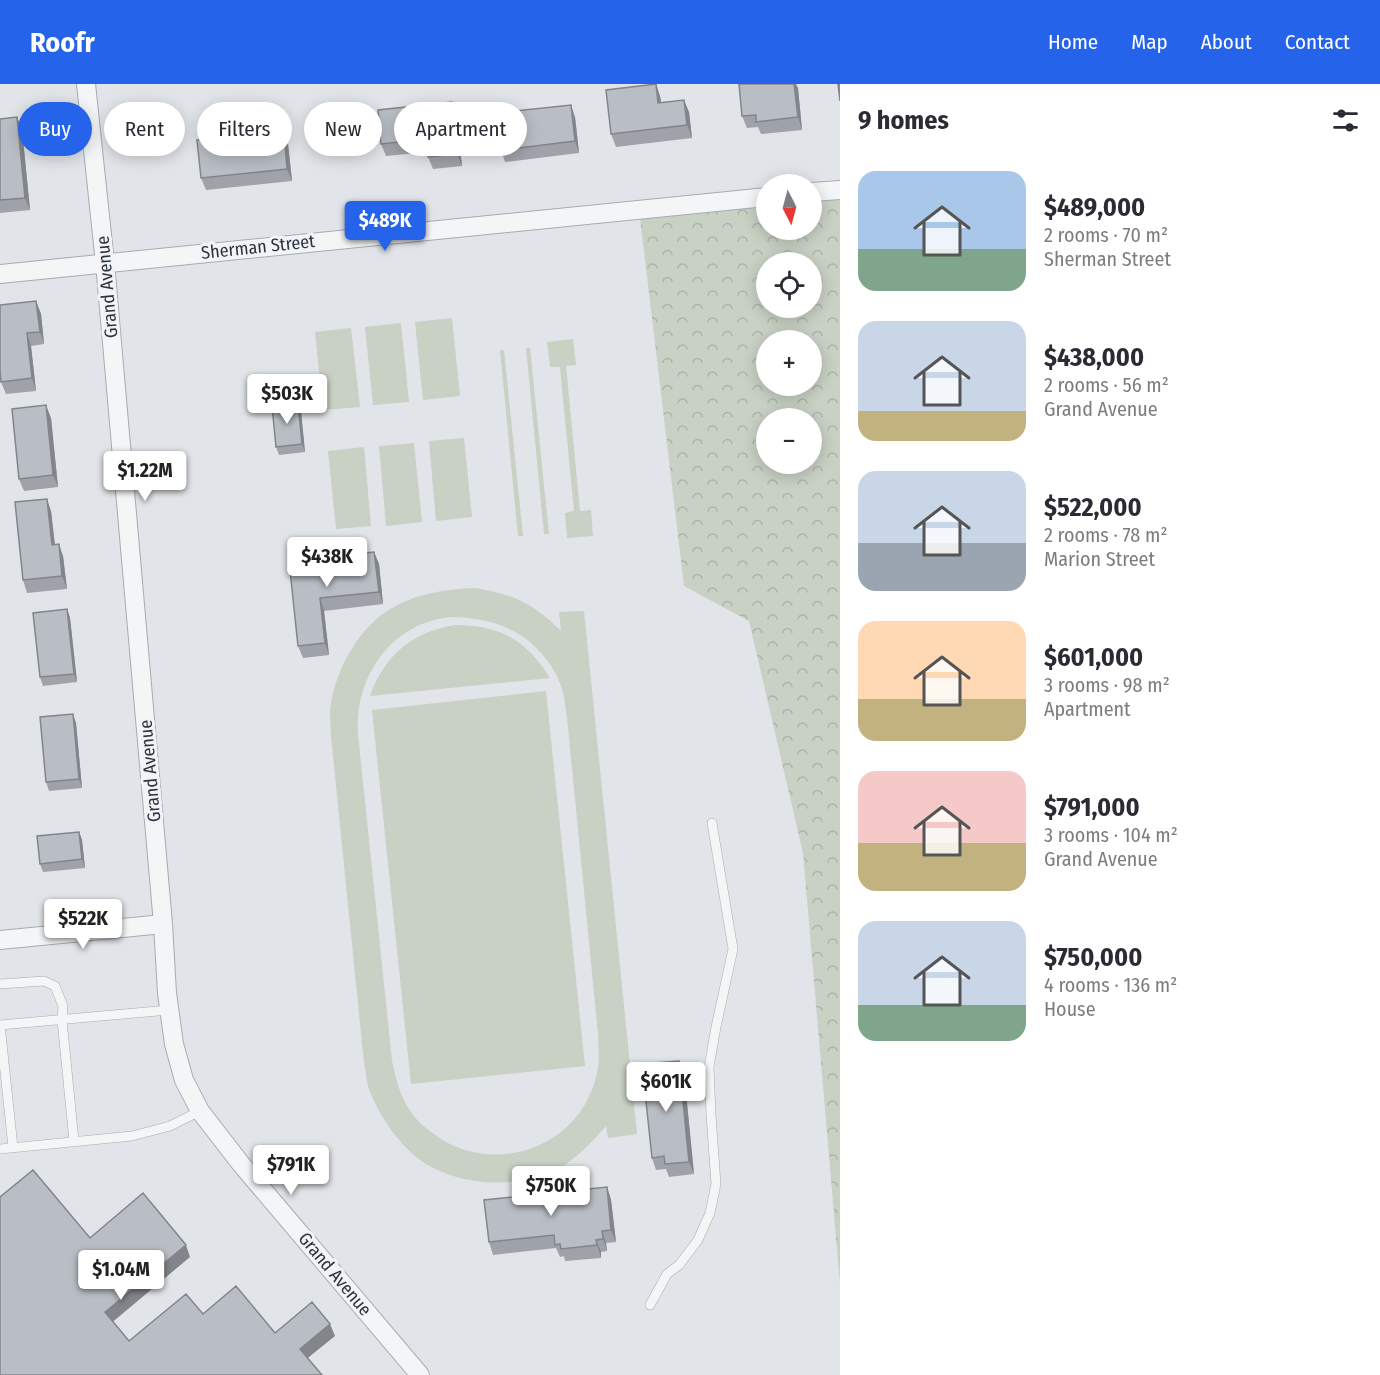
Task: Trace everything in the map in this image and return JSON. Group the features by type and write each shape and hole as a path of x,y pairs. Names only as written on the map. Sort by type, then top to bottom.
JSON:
{"street":[{"name":"Grand Avenue","path":"86,84 105,262 163,924 167,993 174,1044 184,1080 200,1111 241,1164 420,1375"},
{"path":"822,191 840,190"},
{"name":"Sherman Street","path":"0,274 756,198"},
{"path":"0,940 163,924"}],"lane":[{"path":"650,1305 667,1274 679,1265 698,1240 710,1213 716,1184 709,1067 733,949 712,824"},
{"path":"0,984 44,981 55,986 63,1006 62,1020 74,1141"},
{"path":"13,1147 0,1025 169,1010"},
{"path":"0,1149 132,1136 170,1126 200,1111"}],"green space":[{"path":"840,190 840,1284 803,853 749,621 684,586 639,209 756,198 756,240 822,240 822,191"},
{"path":"452,318 460,396 423,400 415,322"},
{"path":"401,323 409,402 373,405 365,327"},
{"path":"351,328 360,407 323,410 315,332"},
{"path":"573,339 576,365 566,366 580,511 591,510 593,536 567,538 565,513 574,511 560,367 550,367 547,342"},
{"path":"526,348 530,348 549,534 544,534"},
{"path":"500,350 504,350 523,536 518,536"},
{"path":"464,438 472,517 436,521 429,441"},
{"path":"414,443 422,522 386,526 379,446"},
{"path":"364,447 371,526 336,529 328,451"},
{"path":"476,588 513,597 541,613 561,631 559,612 584,611 637,1134 608,1138 606,1126 581,1152 559,1168 535,1178 509,1182 492,1183 469,1180 434,1169 418,1159 400,1141 372,1097 364,1063 331,736 330,713 335,685 348,656 365,630 387,611 408,600 430,593","holes":["466,618 505,627 527,640 549,663 562,689 567,717 598,1034 599,1053 594,1084 583,1107 568,1126 549,1140 527,1150 503,1154 479,1153 456,1147 434,1134 413,1115 399,1088 392,1061 358,734 358,715 367,679 387,649 400,636 416,627 438,619"]},
{"path":"454,625 485,628 510,637 531,653 550,678 370,696 383,669 401,648 425,634"},
{"path":"546,691 585,1066 411,1084 372,710"}],"building":[{"path":"656,84 658,103 684,100 687,125 611,134 606,90"},
{"path":"739,84 794,84 798,117 756,122 756,115 742,116"},
{"path":"571,105 575,141 527,147 527,110"},
{"path":"394,108 394,143 382,144 382,110"},
{"path":"17,117 18,156 21,156 25,198 0,200 0,119"},
{"path":"199,156 286,156 287,169 201,178"},
{"path":"36,301 40,332 27,333 32,378 1,382 0,305"},
{"path":"298,403 302,444 276,447 272,406"},
{"path":"46,405 53,475 19,479 12,409"},
{"path":"47,499 52,545 59,544 62,576 23,580 15,502"},
{"path":"374,552 379,592 320,598 325,643 298,646 289,561"},
{"path":"67,609 74,674 40,677 33,613"},
{"path":"73,714 79,779 46,782 40,717"},
{"path":"79,832 82,859 40,864 37,836"},
{"path":"679,1061 689,1162 665,1164 664,1156 652,1158 643,1073 655,1071 654,1063"},
{"path":"33,1170 90,1238 143,1193 186,1245 105,1312 129,1341 186,1294 203,1314 236,1286 275,1333 312,1302 330,1324 300,1349 322,1375 0,1375 0,1197"},
{"path":"607,1187 611,1230 602,1231 603,1239 596,1240 597,1245 561,1249 560,1244 555,1245 554,1235 489,1242 484,1200"}]}
